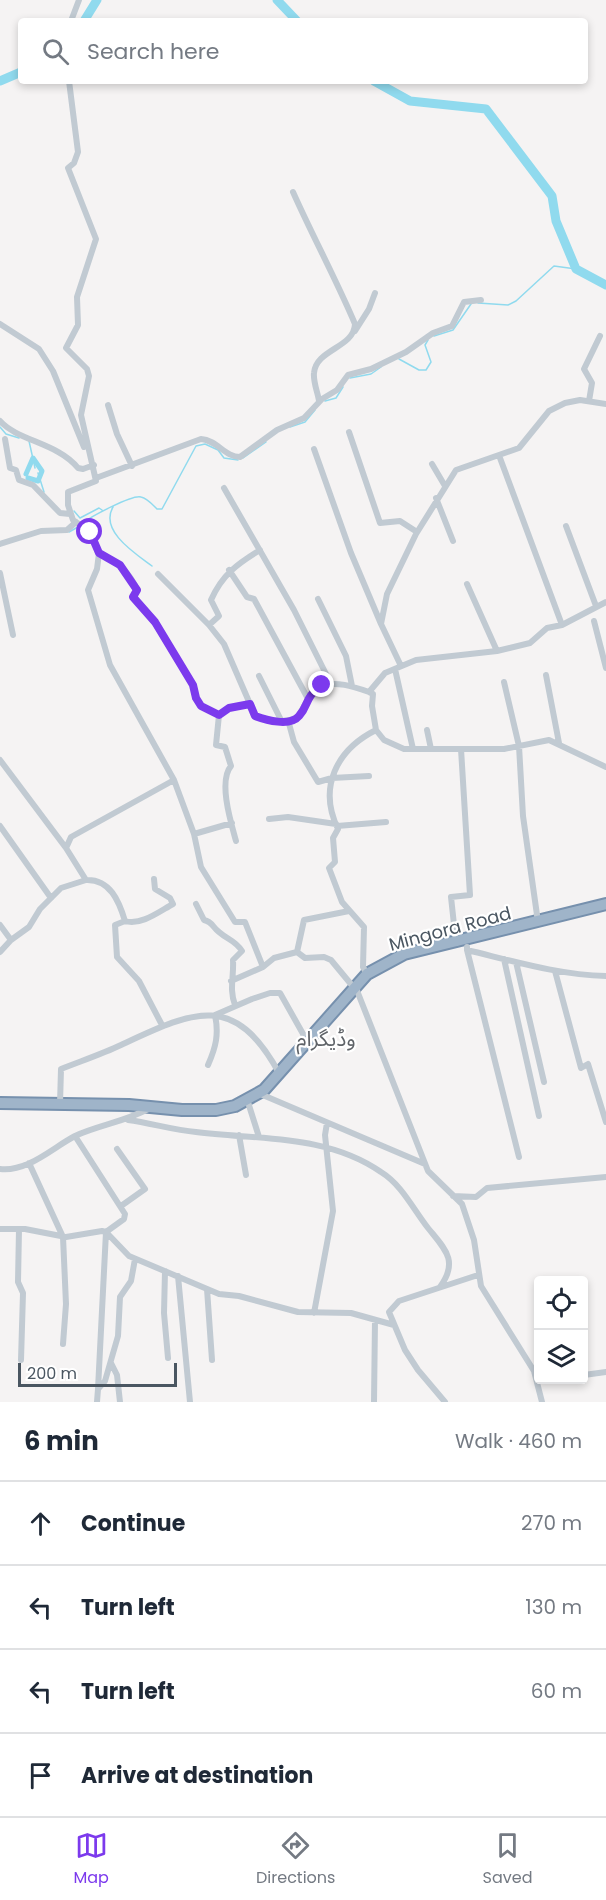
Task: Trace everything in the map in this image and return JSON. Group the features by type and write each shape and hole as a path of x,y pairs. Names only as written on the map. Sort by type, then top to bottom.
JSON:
{"highway":[{"name":"Mingora Road","path":"0,1103 216,1110 235,1106 258,1093 279,1073 367,974 404,954 463,944 606,904"}],"street":[{"path":"72,18 78,0"},
{"path":"69,84 73,131 78,152 74,163 68,168 92,222 96,239 76,297 78,325 66,348 87,369 88,376 81,415 88,453"},
{"path":"293,192 356,324 355,332"},
{"path":"319,401 315,368 324,356 355,332 369,309 375,293"},
{"path":"263,967 245,922 235,922 212,887 198,857 194,834 174,780 126,697 105,651 88,590 97,568 99,553 90,532 76,522 70,514 68,492 96,481 96,478 201,439 214,442 232,456 240,457 277,430 304,418 319,401 337,390 348,375 371,369 406,352 433,333 452,326 464,302 481,300"},
{"path":"0,324 39,348 54,371 94,465 96,478"},
{"path":"589,401 592,383 584,369 600,336"},
{"path":"381,624 387,594 417,532 436,498 456,470 519,447 549,411 565,404 589,401 606,404"},
{"path":"108,405 117,434 132,466"},
{"path":"0,421 10,432 39,442 78,468 83,469 94,465"},
{"path":"349,432 380,523 400,521 417,532"},
{"path":"5,439 10,468 16,470 19,480 33,485 55,510 70,514"},
{"path":"314,449 351,553 398,667 413,749"},
{"path":"500,458 562,625"},
{"path":"432,464 444,486"},
{"path":"224,488 294,610 331,684"},
{"path":"436,498 453,542"},
{"path":"0,544 41,531 67,530 76,522"},
{"path":"566,526 596,606"},
{"path":"209,625 219,616 211,600 229,570 260,550"},
{"path":"99,553 116,561 131,579 137,590 133,597 155,622 193,685 196,698 204,708 219,715"},
{"path":"229,570 247,597 254,599 307,698"},
{"path":"0,573 13,635"},
{"path":"158,574 209,625 224,644 255,716 273,722 288,720 299,716 307,698 322,685 352,686 373,694 372,706 376,730 384,740 404,749 519,746 539,741 559,743 606,767"},
{"path":"467,584 497,651"},
{"path":"318,599 346,657 352,686"},
{"path":"369,692 386,673 416,660 497,651 530,643 547,628 562,625 606,602"},
{"path":"594,621 606,668"},
{"path":"546,675 559,743"},
{"path":"259,676 281,720"},
{"path":"504,682 519,746 524,816 538,923"},
{"path":"236,841 224,785 231,766 225,747 216,745 215,741 219,715 229,708 250,704"},
{"path":"288,720 294,742 318,782 332,778 369,776"},
{"path":"367,974 363,967 365,930 342,902 329,868 336,862 333,838 338,831 330,792 334,769 362,737 376,730"},
{"path":"427,730 431,749"},
{"path":"461,749 470,895 451,897 519,1157"},
{"path":"0,760 66,848 86,880"},
{"path":"66,848 67,842 81,831 174,780"},
{"path":"269,819 288,817 336,825 386,822"},
{"path":"194,834 232,823"},
{"path":"0,826 51,898"},
{"path":"154,879 155,889 170,898 173,904 161,913 134,922 125,921 115,925 117,957 140,981 162,1025"},
{"path":"0,952 11,940 29,927 40,909 61,888 86,880 94,880 112,891 125,921"},
{"path":"196,904 204,920 211,922 221,934 233,939 242,951"},
{"path":"297,952 304,920 349,911"},
{"path":"0,925 11,940"},
{"path":"463,944 504,959 555,971 606,976"},
{"path":"234,1005 230,992 232,960 242,951 255,947"},
{"path":"231,981 263,967 274,958 297,952"},
{"path":"297,952 305,958 324,957 331,960 355,988 425,1164 432,1177 462,1204 474,1240 481,1286 534,1368"},
{"path":"504,959 539,1116"},
{"path":"516,962 544,1082"},
{"path":"555,971 581,1068 588,1065 606,1122"},
{"path":"215,1015 234,1005 270,993 280,993 307,1041"},
{"path":"208,1065 216,1046 215,1015"},
{"path":"60,1104 61,1069 119,1046 162,1025 191,1016 215,1015 237,1023 255,1037 268,1053 279,1073"},
{"path":"258,1093 425,1164"},
{"path":"247,1099 259,1137"},
{"path":"0,1168 29,1163 75,1136 128,1120 152,1107"},
{"path":"128,1120 195,1132 259,1137 326,1147 353,1156 383,1173 411,1203 445,1249 450,1261 448,1276 440,1287"},
{"path":"314,1312 333,1211 326,1147 327,1123"},
{"path":"239,1135 246,1175"},
{"path":"0,1229 19,1228 63,1237 106,1232 124,1219 125,1214 121,1206 75,1136"},
{"path":"117,1149 145,1189 121,1206"},
{"path":"29,1163 63,1237 66,1304 63,1344"},
{"path":"453,1196 476,1197 487,1188 606,1177"},
{"path":"19,1228 18,1282 23,1300 21,1360"},
{"path":"106,1232 129,1256 207,1289 298,1312 351,1313 394,1325"},
{"path":"97,1402 106,1232"},
{"path":"98,1389 105,1381 111,1362 118,1336 120,1297 130,1281 135,1259"},
{"path":"165,1271 168,1358"},
{"path":"445,1402 418,1371 389,1312 399,1301 478,1275"},
{"path":"178,1276 190,1402"},
{"path":"207,1289 212,1360"},
{"path":"374,1402 375,1320"},
{"path":"111,1362 117,1375 120,1402"},
{"path":"588,1374 606,1372"},
{"path":"539,1384 542,1402"}],"waterway":[{"path":"86,18 97,0"},
{"path":"277,0 294,18"},
{"path":"0,81 18,73"},
{"path":"379,84 410,101 486,109 552,196 556,221 576,269 606,285"},
{"path":"478,303 508,305 516,301 554,266 576,269"},
{"path":"434,336 453,330 471,304"},
{"path":"399,359 419,370 426,370 431,362 425,345 428,340"},
{"path":"350,378 371,374 381,367"},
{"path":"325,401 336,398 343,387"},
{"path":"290,427 305,422 315,410"},
{"path":"0,427 6,434 19,438"},
{"path":"29,441 35,468"},
{"path":"243,458 266,442"},
{"path":"83,523 136,497 143,498 157,509 162,509 196,446 205,444 218,450 224,458 238,460"},
{"path":"26,474 33,458 42,471 38,481 28,478"},
{"path":"38,473 44,492"},
{"path":"113,507 110,516 115,533 121,541 152,566"},
{"path":"74,511 80,518 99,508 102,510"},
{"path":"69,532 78,527"}],"district":[{"name":"وڈیگرام","path":"326,1039"}],"route":[{"path":"90,532 99,553 116,561 134,583 137,590 133,597 146,609 155,622 193,685 196,698 204,708 219,715 229,708 250,704 255,716 273,722 294,719 299,716 309,695 322,685"}]}
